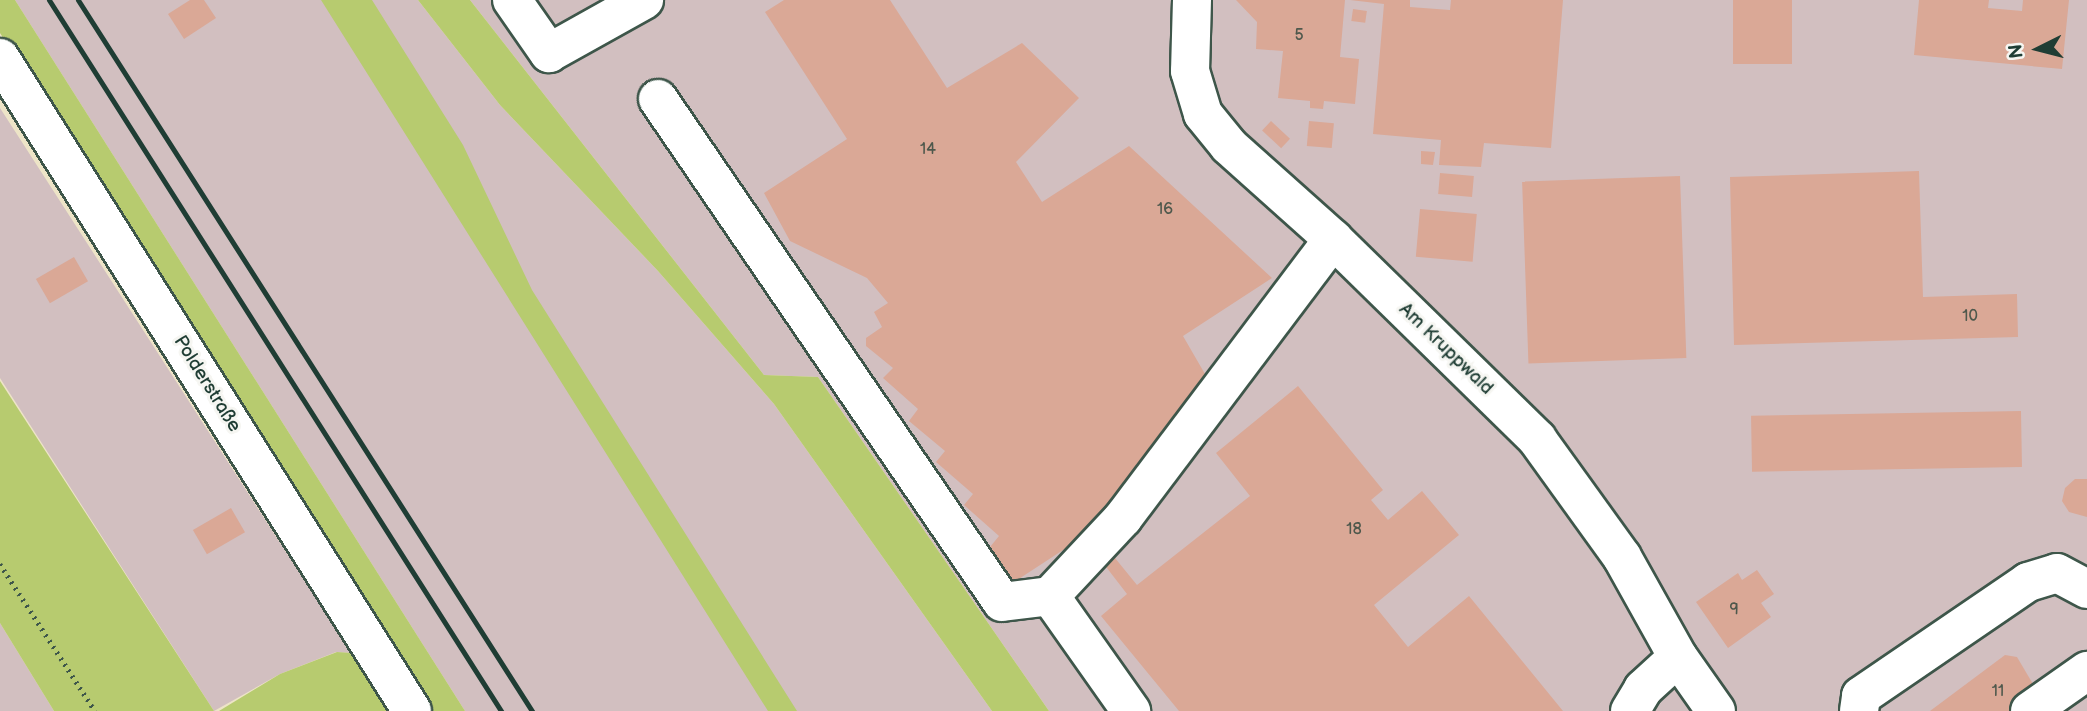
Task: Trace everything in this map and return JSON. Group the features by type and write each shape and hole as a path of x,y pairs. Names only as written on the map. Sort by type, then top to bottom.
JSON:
{"street":[{"path":"512,0 549,53 644,0"},
{"name":"Am Kruppwald","path":"1192,0 1190,71 1203,114 1229,146 1333,239 1537,439 1622,557 1678,657 1716,711"},
{"name":"Polderstraße","path":"0,58 412,711"},
{"path":"658,99 1002,602 1050,596 1123,519 1333,239"},
{"path":"1859,711 1861,696 2028,582 2057,573 2087,589"},
{"path":"1050,596 1130,711"},
{"path":"1630,711 1643,689 1678,657"},
{"path":"2031,711 2087,671"}],"path":[{"path":"0,564 95,711"}],"shaded area":[{"path":"15,0 418,0 500,105 658,271 774,404 992,711 465,711"},
{"path":"470,0 2087,0 2087,711 1049,711 818,377 764,375"},
{"path":"0,108 351,653 336,652 280,674 214,711 0,378"},
{"path":"0,623 54,711 0,711"}],"green space":[{"path":"0,0 15,0 465,711 431,711 0,33"},
{"path":"321,0 372,0 463,145 532,290 797,711 768,711"},
{"path":"418,0 470,0 764,375 818,377 1049,711 992,711 774,404 658,271 500,105"},
{"path":"0,381 214,711 54,711 0,623"},
{"path":"337,652 351,653 388,711 219,711 280,674"}],"building":[{"path":"190,0 204,0 216,18 184,39 168,14"},
{"path":"784,0 890,0 947,88 1022,43 1079,98 1016,162 1042,202 1129,146 1272,278 1183,336 1205,374 1118,504 1093,531 1137,585 1250,496 1216,453 1298,386 1383,490 1371,500 1388,520 1422,491 1459,535 1374,605 1408,647 1469,596 1563,711 1179,711 1101,616 1127,594 1083,537 1014,582 990,547 999,536 964,505 973,494 936,462 945,451 909,421 918,409 883,378 893,368 866,346 866,338 882,327 874,312 888,303 867,278 790,241 764,193 847,139 765,12"},
{"path":"1236,0 1345,0 1340,57 1359,59 1355,104 1324,101 1323,109 1310,108 1310,101 1278,98 1283,51 1256,49 1257,22"},
{"path":"1350,0 1410,0 1410,7 1450,10 1451,0 1563,0 1551,148 1484,143 1481,167 1439,165 1441,140 1373,134 1384,4"},
{"path":"1733,0 1792,0 1792,64 1733,64"},
{"path":"1919,0 1989,0 1988,8 2022,11 2023,0 2069,0 2062,69 1914,55"},
{"path":"1353,9 1367,11 1365,23 1351,21"},
{"path":"1271,121 1290,139 1281,148 1262,131"},
{"path":"1309,121 1334,123 1332,148 1307,146"},
{"path":"1421,151 1435,152 1433,165 1421,164"},
{"path":"1919,171 1923,297 2017,294 2018,337 1734,345 1730,177"},
{"path":"1440,173 1474,176 1472,197 1438,194"},
{"path":"1680,176 1686,358 1528,363 1522,182"},
{"path":"1420,209 1477,214 1473,262 1416,257"},
{"path":"74,257 88,281 50,303 36,279"},
{"path":"2021,411 2022,467 1752,472 1751,416"},
{"path":"2075,479 2087,479 2087,517 2069,512 2062,501 2065,488"},
{"path":"231,508 245,532 207,554 193,530"},
{"path":"1757,570 1774,594 1761,603 1771,617 1728,648 1696,602 1738,573 1742,580"},
{"path":"2005,655 2017,657 2049,711 1930,711"}],"railway":[{"path":"49,0 501,711"},
{"path":"78,0 532,711"}]}
